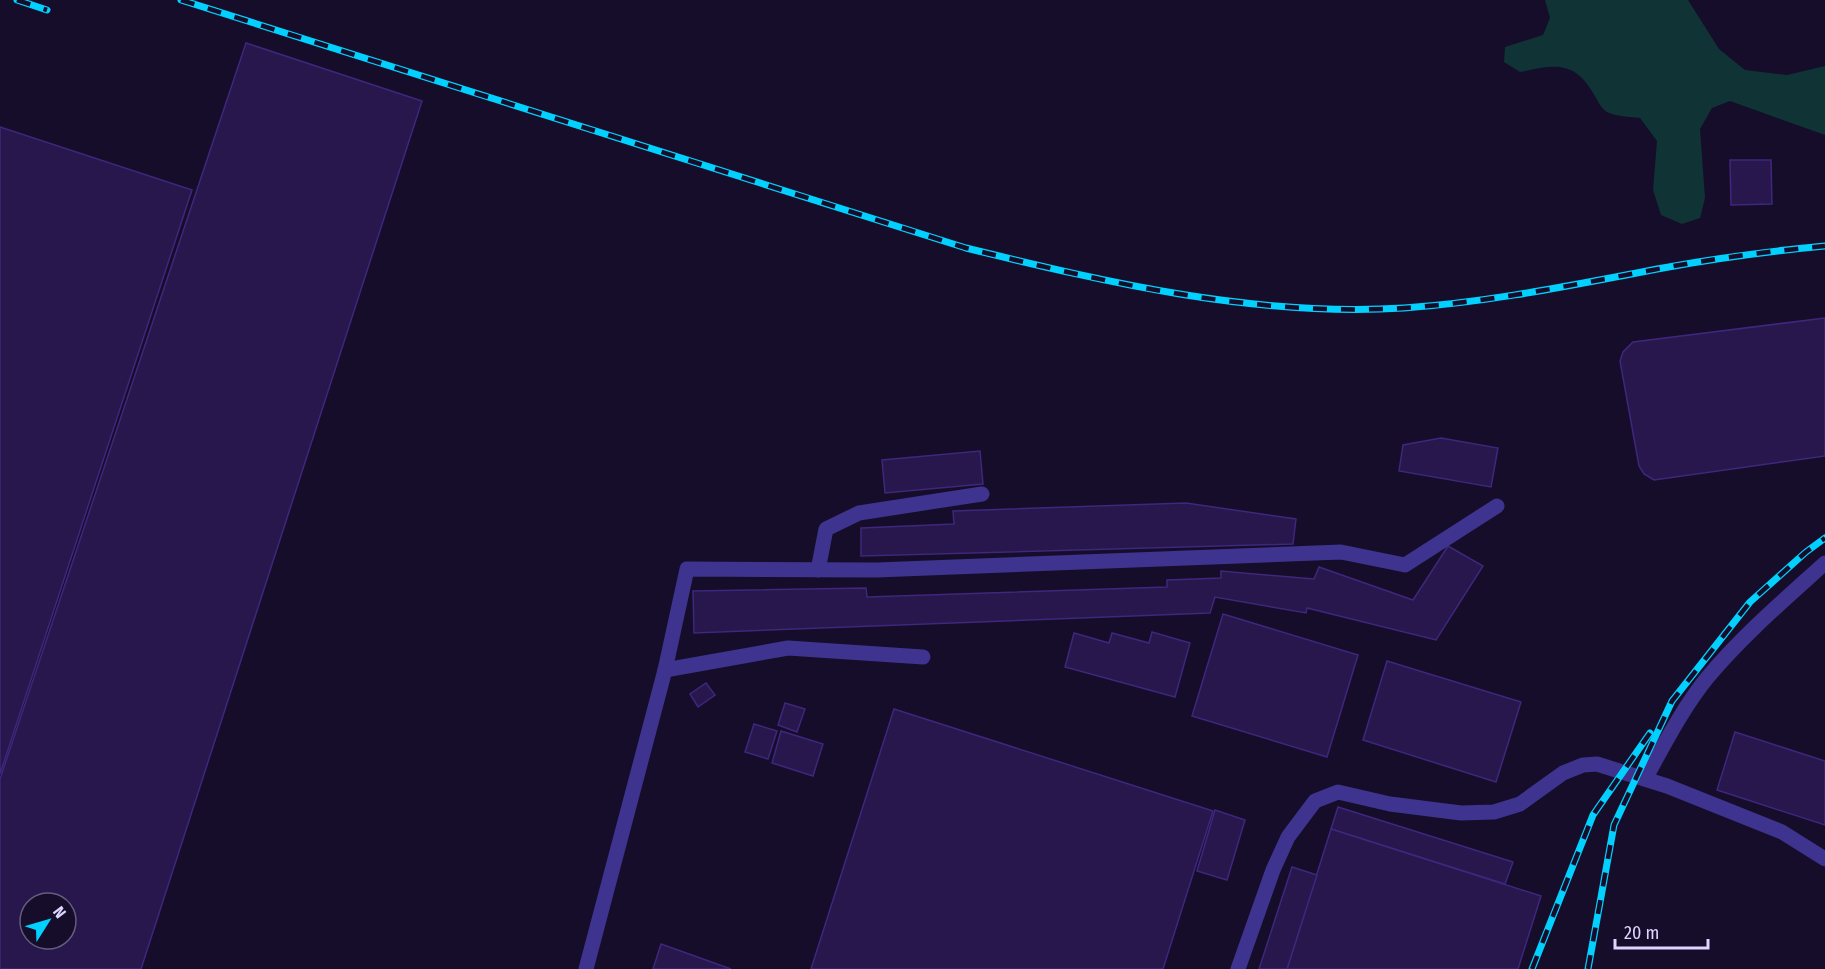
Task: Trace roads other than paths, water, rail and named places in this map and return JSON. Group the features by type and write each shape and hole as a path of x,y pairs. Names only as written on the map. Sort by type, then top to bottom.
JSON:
{"lane":[{"path":"818,570 826,530 859,513 982,494"},
{"path":"586,969 665,670 687,569 877,570 1341,552 1406,565 1497,506"},
{"path":"1645,779 1671,732 1706,679 1749,632 1825,563"},
{"path":"665,670 788,648 923,657"},
{"path":"1238,969 1272,870 1288,837 1315,801 1338,792 1390,804 1461,813 1494,812 1520,804 1563,773 1583,765 1597,764 1667,786 1782,832 1825,859"}],"railway":[{"path":"17,0 47,10"},
{"path":"181,0 966,248 1128,285 1183,294 1293,307 1404,308 1502,297 1704,261 1825,246"},
{"path":"1588,969 1614,825 1672,701 1750,602 1825,538"},
{"path":"1532,969 1593,815 1650,733"}]}
